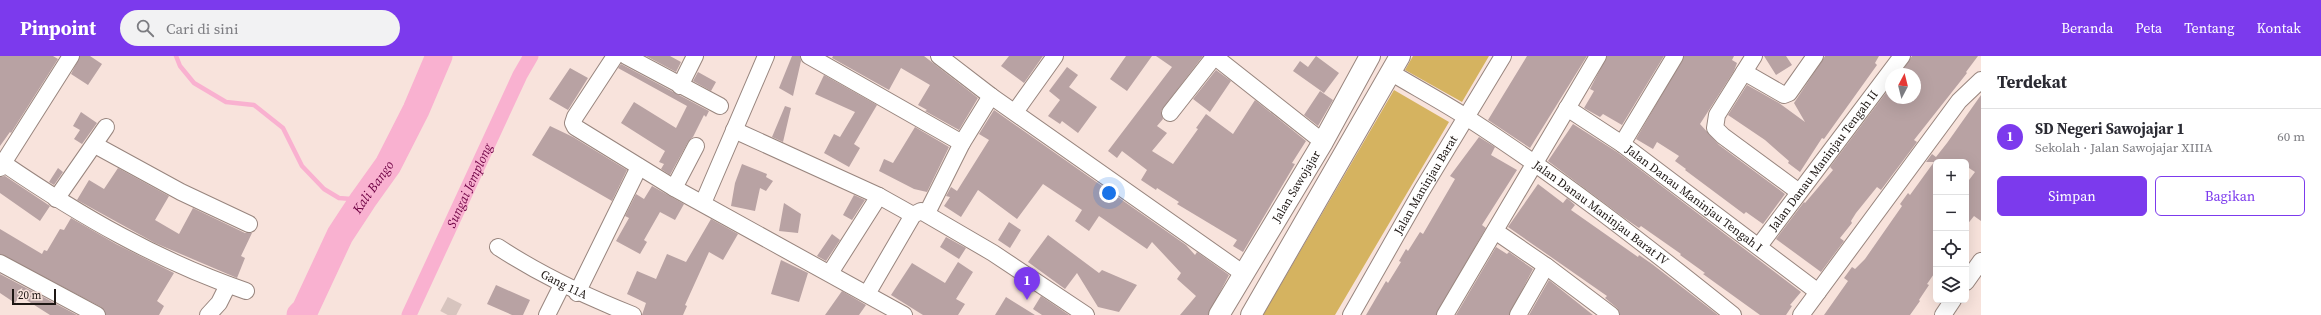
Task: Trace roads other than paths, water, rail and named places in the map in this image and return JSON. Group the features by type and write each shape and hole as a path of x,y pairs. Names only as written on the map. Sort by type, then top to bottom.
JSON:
{"main road":[{"name":"Jalan Sawojajar","path":"1219,315 1322,142 1370,56"},
{"name":"Jalan Sawojajar","path":"1251,315 1395,64"}],"street":[{"path":"71,56 1,166 134,244 180,266 246,291"},
{"path":"615,56 575,117 573,123 575,127 674,188 904,315"},
{"path":"626,56 720,106"},
{"path":"680,86 695,56"},
{"path":"703,203 766,56"},
{"path":"809,56 962,143"},
{"path":"939,56 991,96 1244,274"},
{"path":"1015,112 1055,56"},
{"path":"1170,113 1214,56 1322,142"},
{"name":"Jalan Maninjau Barat","path":"1351,315 1503,56"},
{"path":"1445,315 1598,56"},
{"path":"1622,144 1674,56"},
{"path":"1754,56 1717,115 1715,128 1723,136 1799,192"},
{"path":"1744,72 1784,95 1789,93 1815,56"},
{"name":"Jalan Danau Maninjau Tengah II","path":"1759,246 1902,56"},
{"name":"Jalan Danau Maninjau Barat IV","path":"1395,64 1466,117 1656,253 1733,315"},
{"path":"1801,315 1959,101 1981,80"},
{"path":"867,294 920,214 991,96"},
{"name":"Jalan Danau Maninjau Tengah I","path":"1568,108 1622,144 1818,292"},
{"path":"56,199 95,145 106,127"},
{"path":"734,130 920,214 1086,315"},
{"path":"95,145 188,196 250,224"},
{"path":"674,188 696,146"},
{"path":"577,293 639,167"},
{"path":"830,273 879,196"},
{"path":"1495,231 1546,266 1611,315"},
{"name":"Gang 11A","path":"498,248 577,293 633,315"},
{"path":"1969,278 1981,261"},
{"path":"0,263 97,315"},
{"path":"1518,315 1546,266"},
{"path":"208,315 219,303 228,285"},
{"path":"547,315 562,285"},
{"path":"1943,315 1951,303"}],"waterway":[{"path":"176,56 180,66 194,83 226,102 254,105 283,128 302,166 324,189 339,198 363,200"},
{"name":"Kali Bango","path":"300,315 305,310 340,235 388,165 416,110 439,56"},
{"name":"Sungai Jemplong","path":"409,315 520,75 531,56"}],"tunnel":[{"path":"444,304 465,315"}],"place":[{"name":"SD Negeri Sawojajar 1","path":"1027,300"}]}
